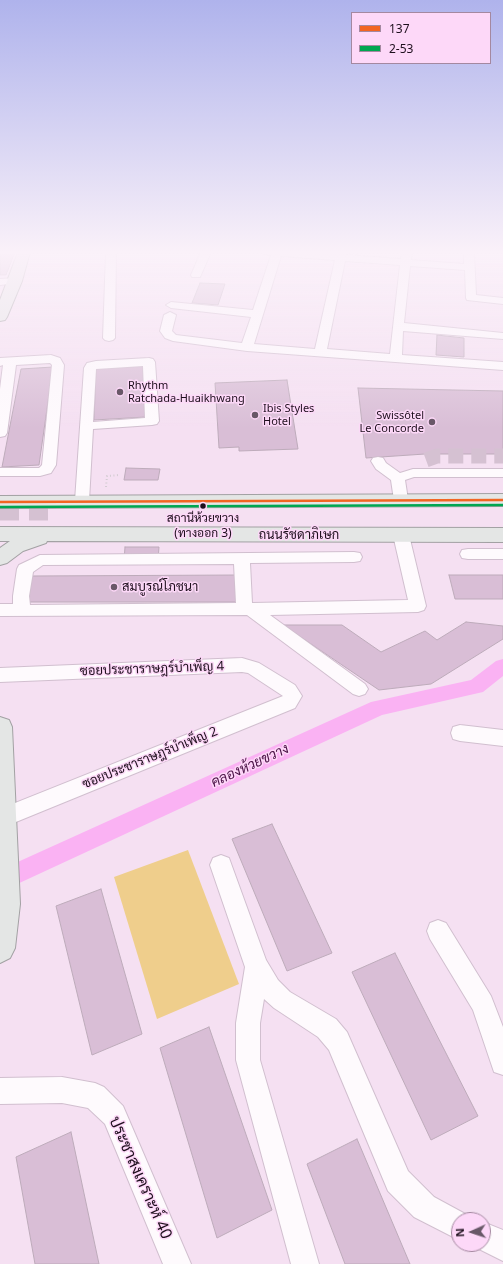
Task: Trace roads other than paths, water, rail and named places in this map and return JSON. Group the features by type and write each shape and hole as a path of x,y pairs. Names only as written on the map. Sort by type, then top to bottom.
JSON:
{"main road":[{"name":"ถนนรัชดาภิเษก","path":"0,534 52,517 82,501 503,500"},
{"name":"ถนนรัชดาภิเษก","path":"0,502 52,517 313,535 503,535"},
{"name":"ถนนรัชดาภิเษก","path":"52,517 503,510"},
{"name":"ถนนรัชดาภิเษก","path":"52,517 503,520"},
{"path":"0,558 52,517"},
{"path":"0,727 6,855 6,904 0,948"}],"street":[{"path":"109,338 110,311"},
{"path":"170,311 166,331 169,336 173,338 247,347 503,366"},
{"path":"191,311 257,314"},
{"path":"247,347 258,311"},
{"path":"320,353 329,311"},
{"path":"396,357 400,311"},
{"path":"398,325 407,328 503,336"},
{"path":"0,433 5,362 56,361 58,365 49,465 46,470 40,472 0,472"},
{"path":"82,501 87,426 91,366 149,362 152,421 87,426"},
{"path":"378,461 381,466 398,478 402,500"},
{"path":"398,478 413,473 424,467 503,473"},
{"path":"313,535 316,557"},
{"path":"0,610 247,609 418,606 401,535"},
{"path":"468,554 503,554"},
{"path":"242,557 247,609 359,689"},
{"path":"22,611 20,596 25,569 40,560 354,557"},
{"name":"ซอยประชาราษฎร์บำเพ็ญ 4","path":"0,675 242,665 253,668 289,690 293,696"},
{"name":"ซอยประชาราษฎร์บำเพ็ญ 2","path":"4,817 288,703 293,696"},
{"path":"460,733 503,738"},
{"path":"221,865 257,967 270,988 282,1000 326,1028 338,1041 398,1181 424,1207 451,1222"},
{"path":"438,931 483,1004 503,1063"},
{"path":"257,967 248,1023 248,1060 305,1264"},
{"name":"ประชาสงเคราะห์ 40","path":"0,1091 62,1090 96,1096 114,1115 178,1264"}],"waterway":[{"name":"คลองห้วยขวาง","path":"0,881 378,708 476,687 503,666"}],"tunnel":[{"path":"426,460 437,456 503,456"},
{"path":"0,511 57,511"}],"place":[{"name":"Rhythm Ratchada-Huaikhwang","path":"120,392"},
{"name":"Ibis Styles Hotel","path":"255,415"},
{"name":"Swissôtel Le Concorde","path":"432,422"},
{"name":"สถานีห้วยขวาง (ทางออก 3)","path":"203,506"},
{"name":"สมบูรณ์โภชนา","path":"114,587"}]}
